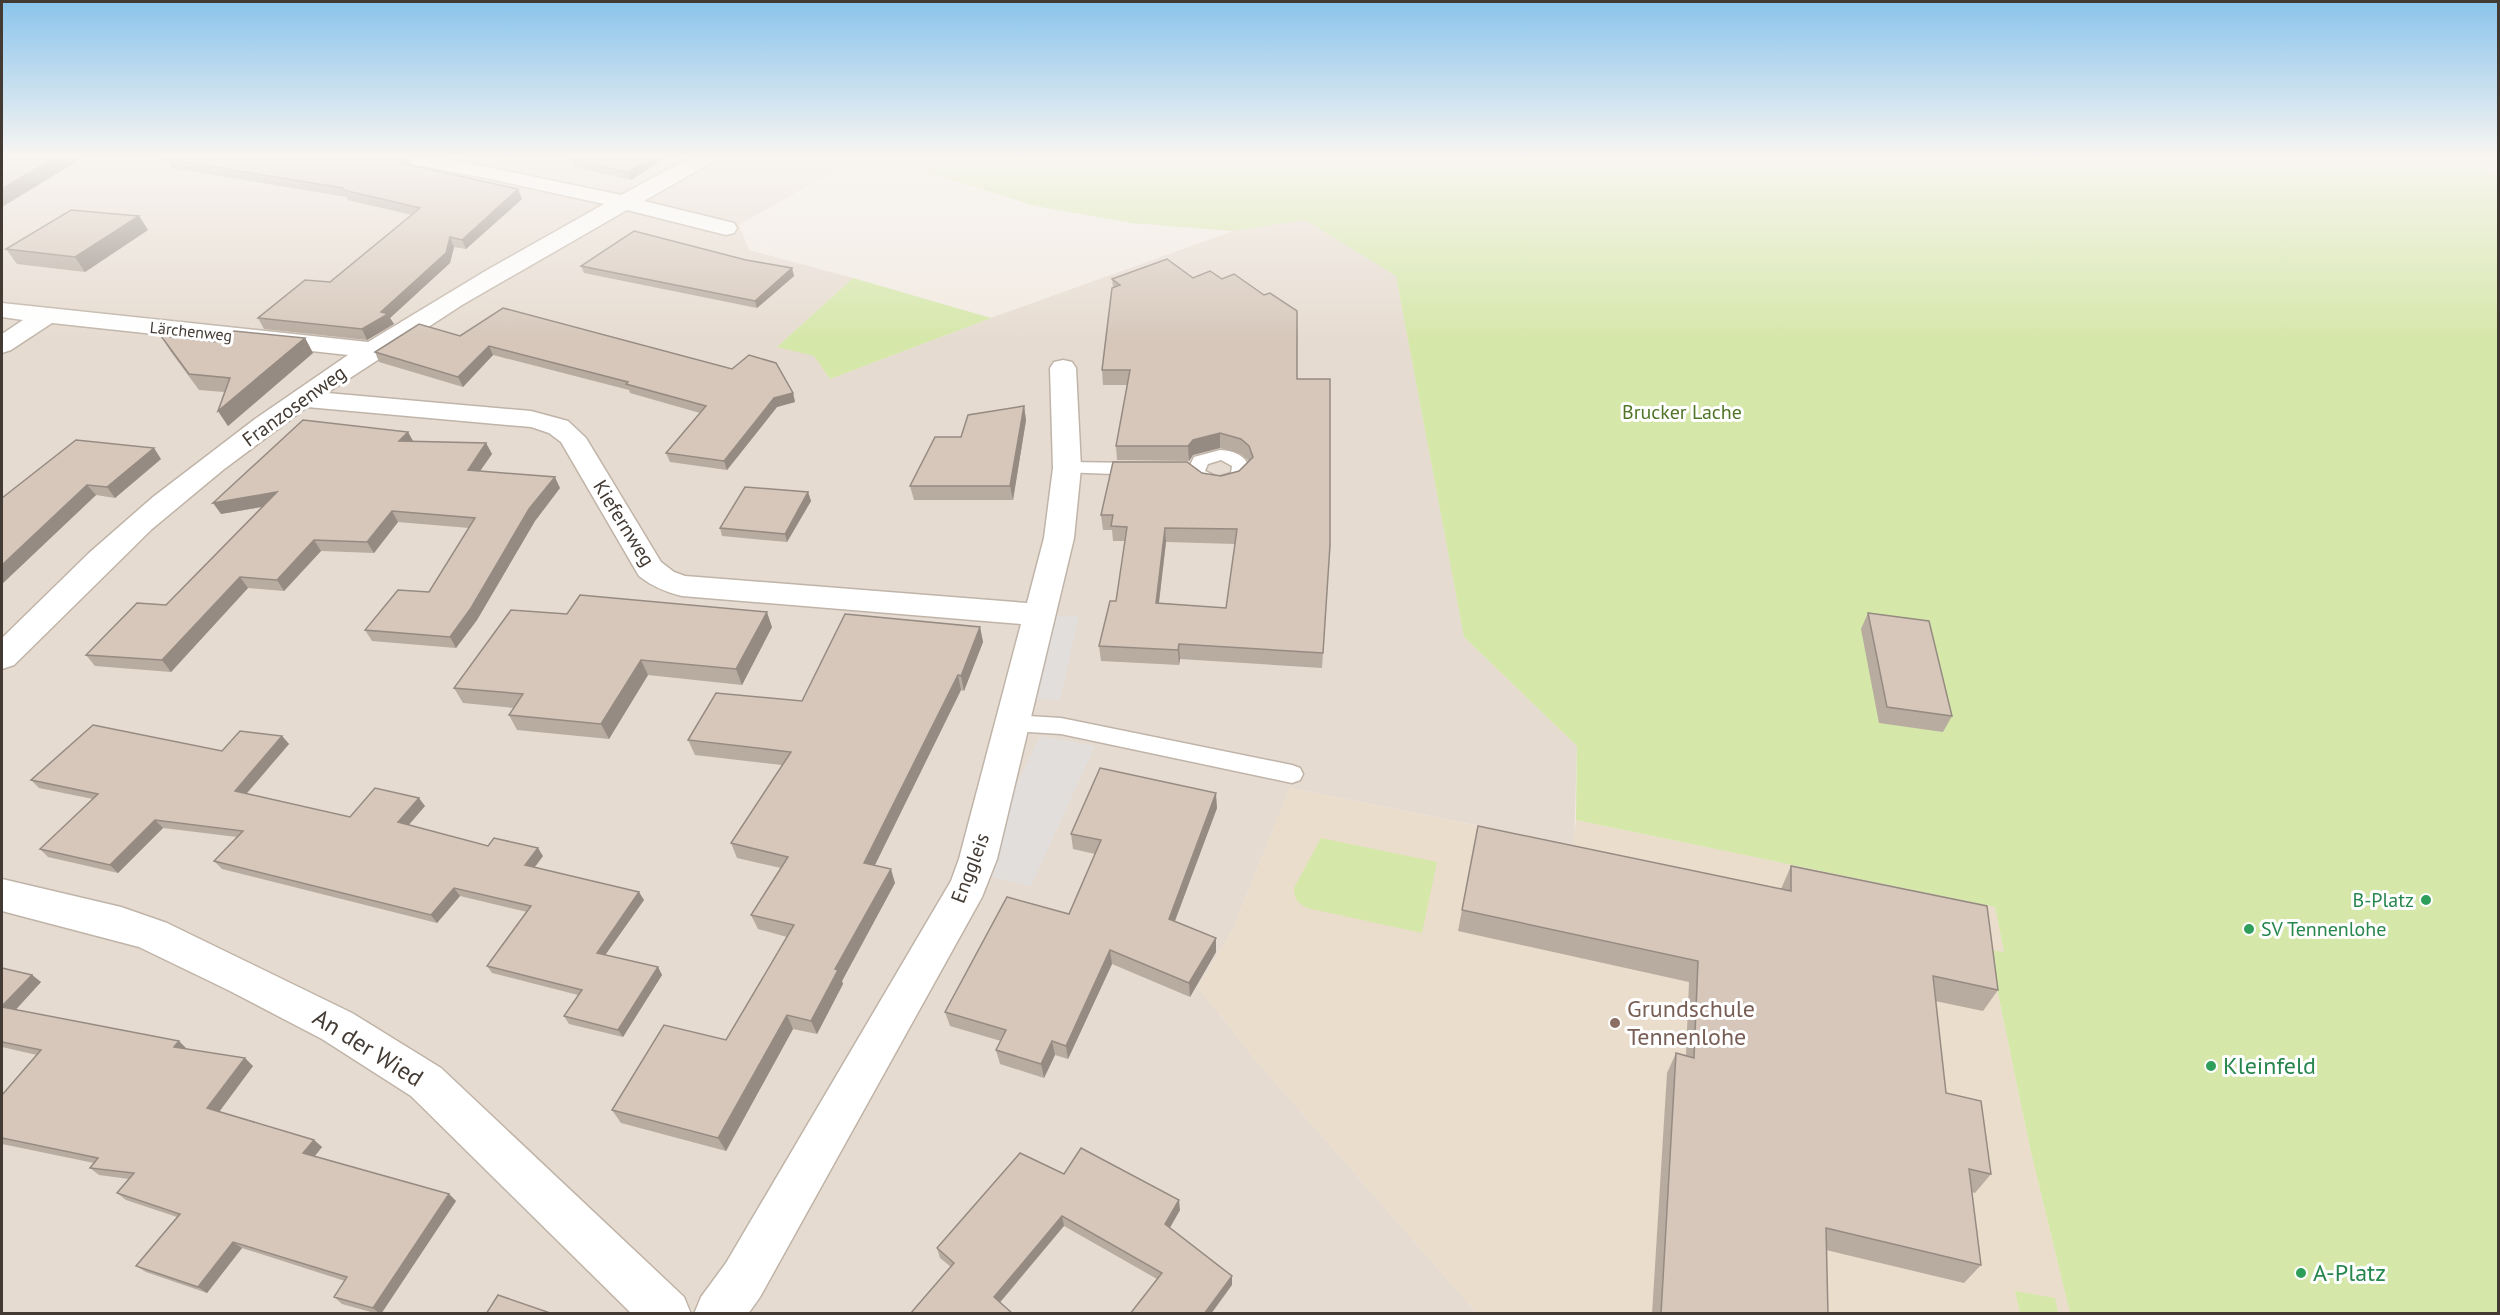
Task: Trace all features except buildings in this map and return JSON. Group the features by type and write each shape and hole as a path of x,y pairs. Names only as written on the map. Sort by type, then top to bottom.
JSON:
{"street":[{"name":"Franzosenweg","path":"2,657 161,506 302,399 372,350 469,291 599,217"},
{"path":"680,217 726,228"},
{"name":"Lärchenweg","path":"2,310 372,350"},
{"path":"2,345 46,316"},
{"name":"Enggleis","path":"718,1314 743,1280 968,886 978,859 1059,538 1067,468 1063,368"},
{"name":"Kiefernweg","path":"302,399 531,419 549,422 563,428 572,438 650,569 663,579 682,586 1039,615"},
{"name":"An der Wied","path":"2,895 111,921 153,935 243,977 346,1032 426,1082 667,1314"}],"lane":[{"path":"1067,468 1196,469"},
{"path":"1012,723 1060,726 1292,774"}],"shaded area":[{"path":"2,217 752,217 739,225 749,250 853,278 778,346 814,356 830,379 1233,231 1305,220 1396,276 1464,637 1577,746 1574,845 1290,788 1233,929 1198,987 1255,1059 1477,1313 2,1314"},
{"path":"1039,615 1079,616 1060,700 1018,698"},
{"path":"1040,736 1095,746 1031,886 973,873"},
{"name":"Grundschule Tennenlohe","path":"1290,788 1573,845 1576,820 1995,907 2004,952 1989,951 2030,1148 2070,1313 1477,1313 1255,1059 1198,987 1233,929"}],"green space":[{"name":"Brucker Lache","path":"1100,217 2498,217 2498,1313 2070,1313 2030,1148 1989,950 2004,952 1995,907 1576,820 1577,746 1464,637 1396,276 1305,220 1233,231 1132,223"},
{"path":"853,278 991,318 830,379 814,356 777,347"},
{"path":"1321,838 1437,862 1422,933 1307,908 1299,902 1294,888"},
{"path":"2015,1291 2055,1298 2058,1313 2020,1313"}],"place":[{"name":"B-Platz","path":"2426,900"},
{"name":"SV Tennenlohe","path":"2249,929"},
{"name":"Grundschule Tennenlohe","path":"1615,1023"},
{"name":"Kleinfeld","path":"2211,1066"},
{"name":"A-Platz","path":"2301,1273"}]}
